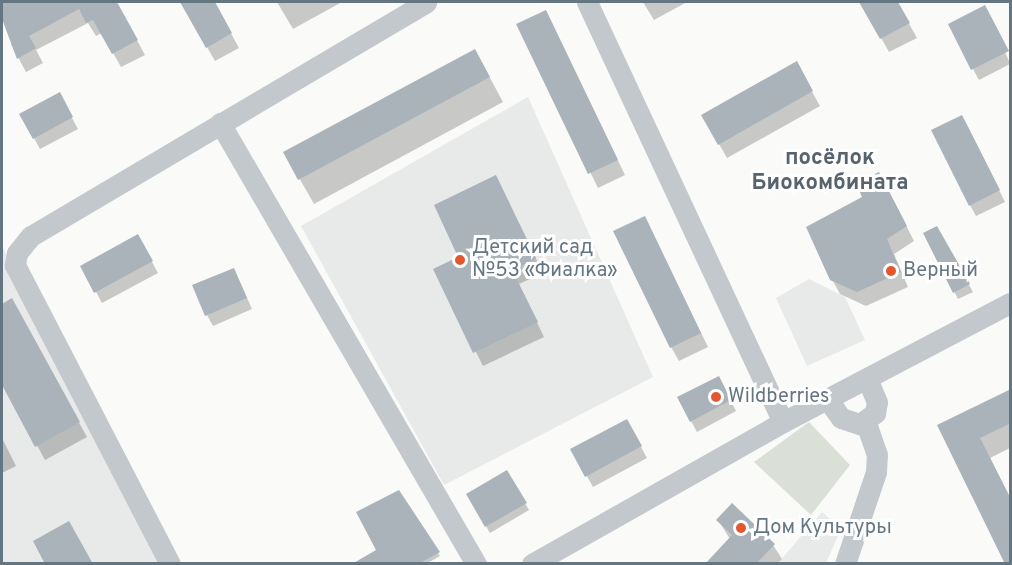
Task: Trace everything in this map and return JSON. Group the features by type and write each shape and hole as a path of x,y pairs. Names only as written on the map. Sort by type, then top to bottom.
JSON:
{"street":[{"path":"170,564 15,266 17,253 31,236 426,2"},
{"path":"587,2 783,422"},
{"path":"220,123 476,564"},
{"path":"532,564 783,422 1011,303"},
{"path":"865,421 877,402 867,380"},
{"path":"828,400 841,418 865,421"},
{"path":"845,564 876,472 877,455 865,421"}],"shaded area":[{"name":"Детский сад №53 «Фиалка»","path":"528,97 653,377 444,485 301,226"},
{"path":"2,246 53,348 170,563 2,563"},
{"path":"809,279 845,297 865,340 807,366 776,298"},
{"path":"809,422 850,465 811,515 754,462"},
{"path":"822,512 841,529 826,563 778,563"}],"building":[{"path":"2,2 117,2 138,40 112,54 93,20 86,23 79,9 29,36 36,48 17,59 2,19"},
{"path":"180,2 215,2 232,33 206,48"},
{"path":"859,2 898,2 910,23 880,39"},
{"path":"985,5 1009,51 971,70 948,24"},
{"path":"546,10 618,160 588,174 516,24"},
{"path":"475,49 490,77 298,180 283,152"},
{"path":"797,61 813,91 718,145 701,115"},
{"path":"60,92 73,117 33,139 19,114"},
{"path":"962,115 1000,190 969,206 931,130"},
{"path":"879,172 907,226 887,239 901,272 857,292 830,280 806,227 862,197 856,183"},
{"path":"496,175 536,258 512,270 538,322 473,353 433,269 458,257 434,205"},
{"path":"645,216 701,333 670,348 613,231"},
{"path":"937,226 970,284 953,293 923,233"},
{"path":"138,234 153,261 94,293 80,266"},
{"path":"234,268 247,298 205,316 192,285"},
{"path":"12,298 80,422 35,447 2,385 2,304"},
{"path":"719,376 731,400 690,422 677,397"},
{"path":"1011,389 1011,423 980,438 1011,499 1011,564 1005,564 937,425"},
{"path":"627,419 642,446 585,477 570,449"},
{"path":"507,470 527,503 485,527 466,494"},
{"path":"399,490 440,552 418,564 352,564 376,550 356,512"},
{"name":"Дом Культуры","path":"732,503 775,544 756,564 705,564 732,535 716,520"},
{"path":"69,521 93,564 45,564 33,541"}],"place":[{"name":"Детский сад №53 «Фиалка»","path":"460,260"},
{"name":"Верный","path":"891,271"},
{"name":"Wildberries","path":"716,397"},
{"name":"Дом Культуры","path":"741,528"}],"district":[{"name":"посёлок Биокомбината","path":"830,170"}]}
